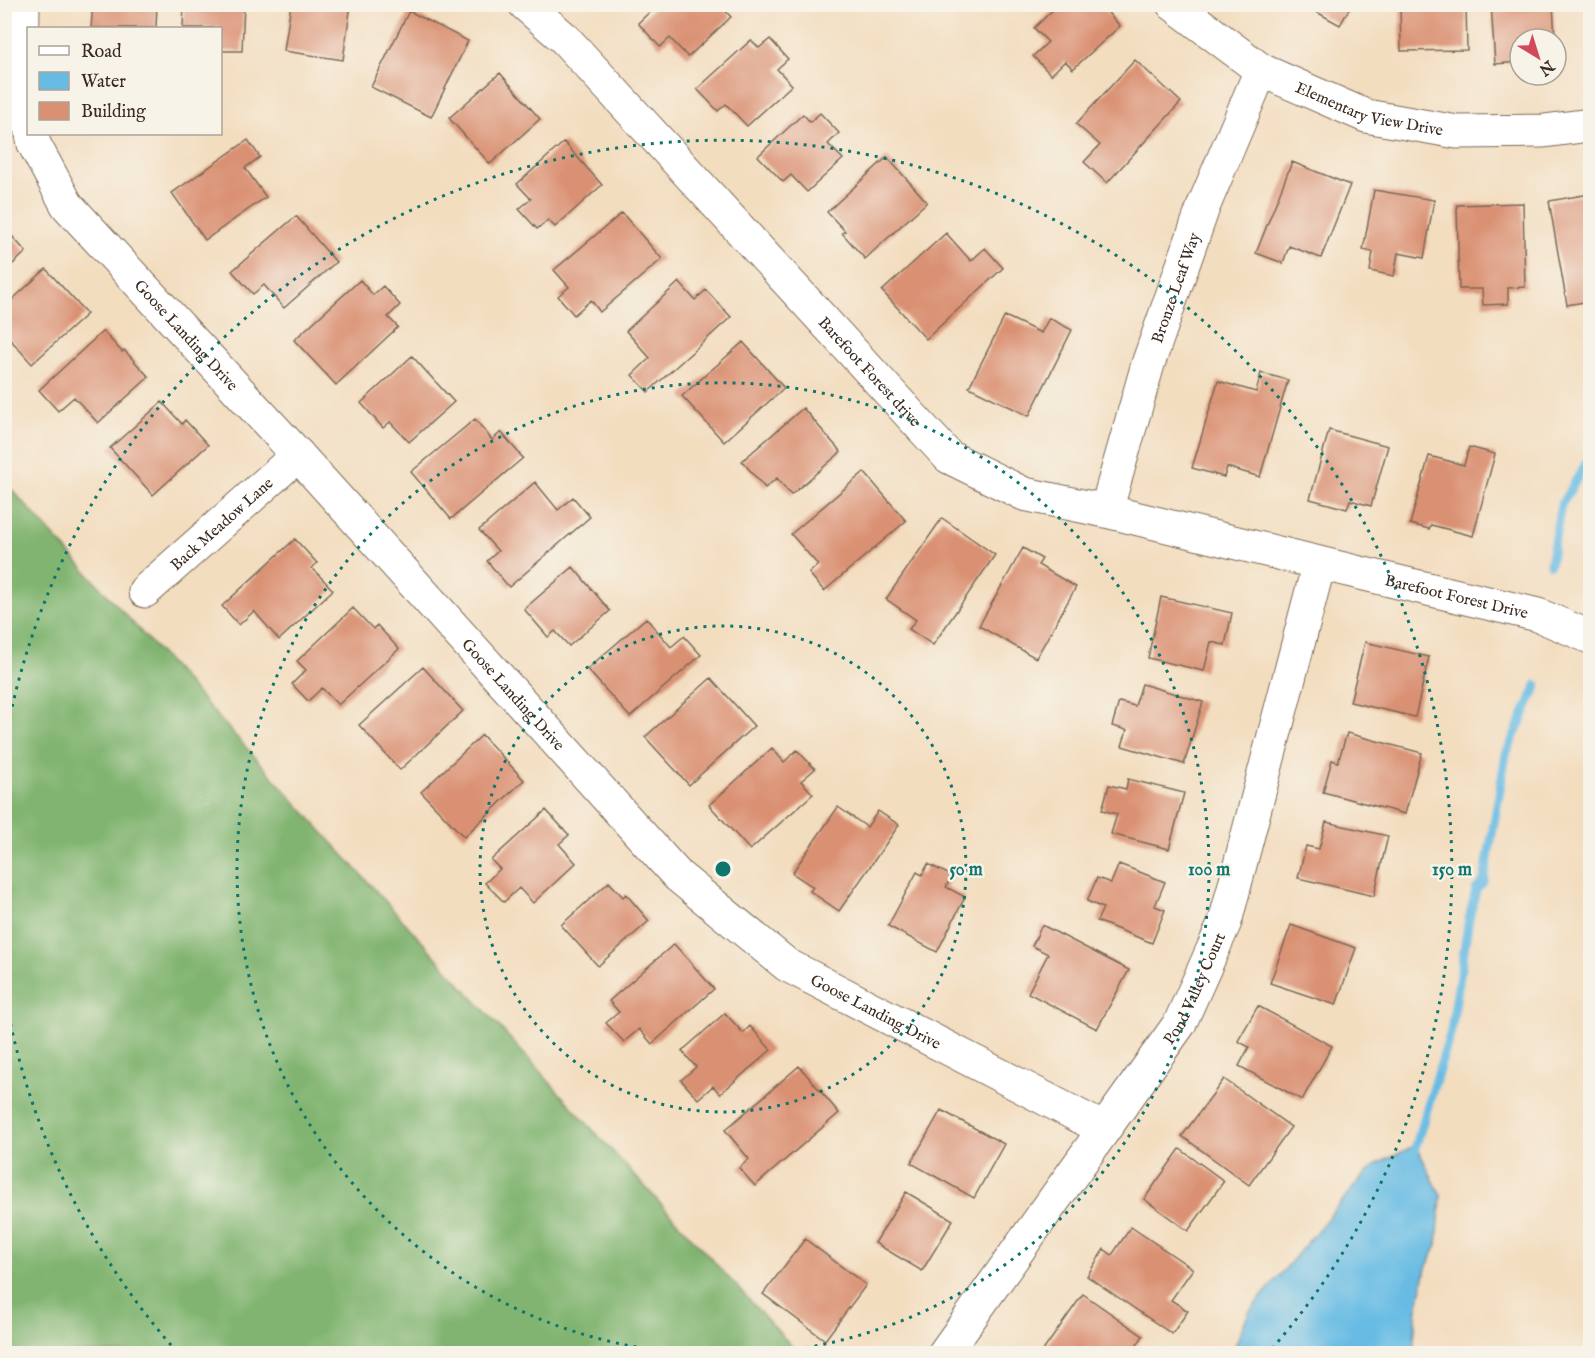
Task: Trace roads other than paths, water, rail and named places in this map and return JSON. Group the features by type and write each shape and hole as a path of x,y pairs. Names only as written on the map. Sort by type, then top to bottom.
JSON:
{"street":[{"path":"23,4 22,98 27,118"},
{"name":"Barefoot Forest drive","path":"525,4 565,39 949,457 1024,494 1106,511 1320,564"},
{"name":"Elementary View Drive","path":"1173,4 1262,70 1366,116 1457,132 1544,132 1590,125"},
{"name":"Bronze Leaf Way","path":"1106,511 1148,364 1204,205 1262,70"},
{"name":"Goose Landing Drive","path":"32,135 34,144 67,205 298,454 678,876 787,965 1104,1129"},
{"name":"Back Meadow Lane","path":"145,591 298,454"},
{"name":"Pond Valley Court","path":"944,1353 1180,1023 1225,922 1320,564"},
{"name":"Barefoot Forest Drive","path":"1320,564 1538,615 1590,638"}],"water":[{"path":"1416,1145 1441,1196 1437,1245 1426,1268 1416,1314 1413,1353 1232,1353 1249,1312 1358,1182 1375,1165"}],"waterway":[{"path":"1550,564 1561,505 1590,457"},
{"path":"1414,1156 1451,1031 1469,919 1476,890 1484,881 1506,754 1537,685"}]}
